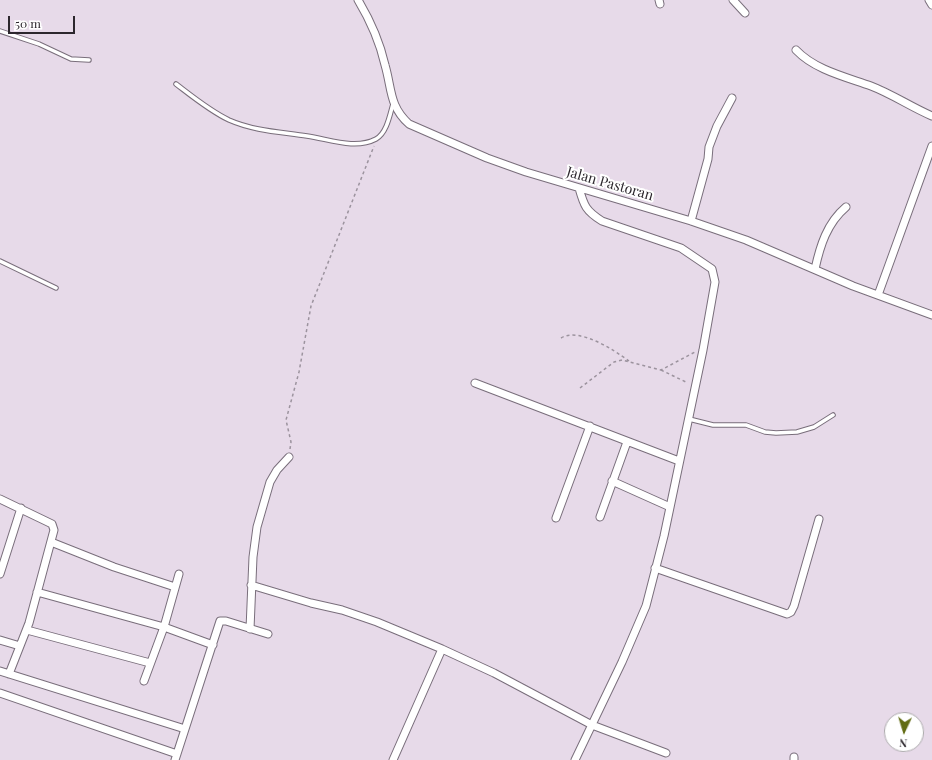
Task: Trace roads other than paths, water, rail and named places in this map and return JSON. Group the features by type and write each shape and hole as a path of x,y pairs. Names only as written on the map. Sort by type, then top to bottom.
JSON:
{"street":[{"name":"Jalan Pastoran","path":"358,0 378,42 386,65 393,104 401,117 409,124 431,135 487,158 579,188 691,221 746,240 932,316"},
{"path":"733,0 746,13"},
{"path":"929,0 932,5"},
{"path":"796,50 803,58 817,65 872,87 932,116"},
{"path":"691,221 707,166 709,147 717,126 732,98"},
{"path":"878,295 932,146"},
{"path":"575,760 622,662 646,606 670,507 703,350 715,282 712,269 681,248 602,221 584,206 579,188"},
{"path":"815,269 820,245 840,212 846,207"},
{"path":"475,383 679,461"},
{"path":"556,518 590,426"},
{"path":"600,517 627,442"},
{"path":"250,629 251,585 257,527 270,482 276,470 289,457"},
{"path":"612,481 670,507"},
{"path":"0,499 52,524 54,528 27,630 9,674"},
{"path":"0,574 20,508"},
{"path":"656,568 787,614 791,612 794,606 819,519"},
{"path":"51,542 114,567 175,587"},
{"path":"144,681 164,627 179,574"},
{"path":"251,585 311,603 342,610 442,649 494,673 592,725 666,752"},
{"path":"38,592 164,627 213,645"},
{"path":"0,693 176,757 220,621 226,621 268,634"},
{"path":"27,630 150,664"},
{"path":"0,640 20,646"},
{"path":"393,760 442,649"},
{"path":"0,671 185,729"}],"lane":[{"path":"0,30 39,44 71,59 89,60"},
{"path":"176,84 203,105 230,120 261,129 309,136 335,143 367,142 378,138 384,129 393,104"},
{"path":"0,261 56,288"},
{"path":"688,418 714,426 746,425 765,432 776,433 797,432 814,427 833,415"}]}
